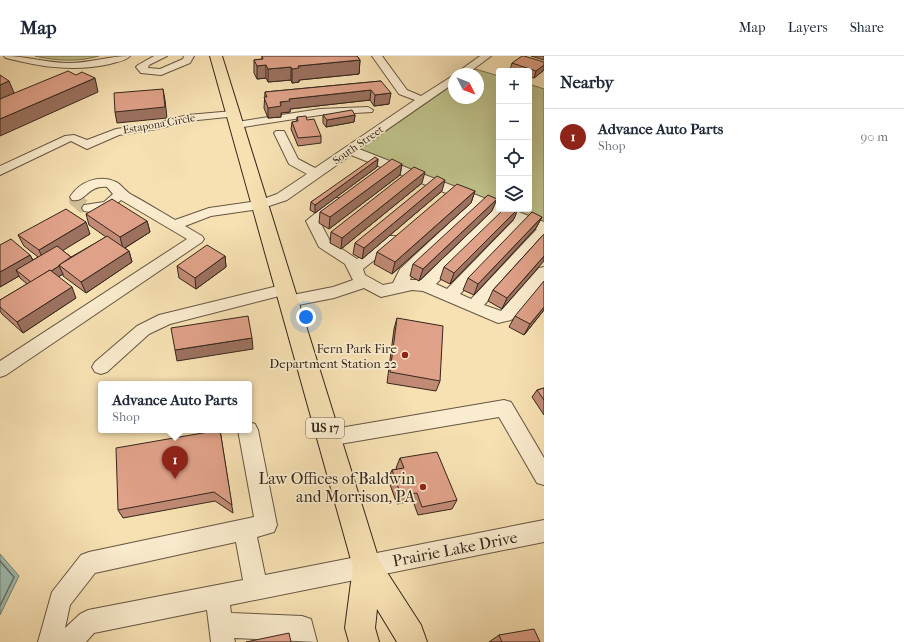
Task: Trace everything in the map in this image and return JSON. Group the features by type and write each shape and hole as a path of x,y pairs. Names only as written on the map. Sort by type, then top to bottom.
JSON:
{"main road":[{"name":"US 17","path":"216,56 367,566 410,636 412,642"},
{"name":"US 17","path":"364,642 360,628 367,566"}],"street":[{"path":"10,56 66,71 90,65 137,58 161,57"},
{"path":"377,56 379,61 403,92 423,100"},
{"path":"469,68 486,56"},
{"path":"161,57 151,62 150,64 152,68 161,69 187,58"},
{"path":"137,58 141,68 152,73 170,69 187,58"},
{"name":"South Street","path":"174,224 209,212 260,206 286,194 448,82"},
{"name":"Estapona Circle","path":"0,171 68,138 74,138 87,145 116,132 157,126 188,118 235,120 320,112 368,110"},
{"path":"280,133 294,161 316,174"},
{"path":"350,150 496,208"},
{"path":"375,174 387,165"},
{"path":"396,183 408,173"},
{"path":"419,192 431,182"},
{"path":"0,370 197,239 174,224 118,194 115,187 112,185 100,183 82,190 77,197"},
{"path":"439,200 450,190"},
{"path":"350,193 312,221 322,241 329,248 350,260 359,278 381,291 400,286 425,286 498,317 505,316 510,312 544,272"},
{"path":"90,208 108,205 117,198 118,194"},
{"path":"400,286 405,273 480,202"},
{"path":"425,286 499,212"},
{"path":"474,306 544,228 506,212"},
{"path":"449,296 523,218"},
{"path":"322,241 335,231"},
{"path":"355,268 363,264 403,232"},
{"path":"342,256 354,246"},
{"path":"101,367 143,330 165,319 287,295 334,292 365,282"},
{"path":"328,438 504,408 544,476"},
{"path":"50,642 60,600 90,563 266,525 249,433"},
{"path":"244,529 256,588"},
{"name":"Prairie Lake Drive","path":"69,642 88,622 544,531"},
{"path":"217,596 221,633 302,628 305,642"}],"green space":[{"path":"35,56 99,56 67,60"},
{"path":"484,72 496,75 496,205 356,152 448,88 448,104 484,104"},
{"path":"532,85 544,89 544,223 514,212 532,212"}],"water":[{"path":"0,554 19,576 0,615"}],"building":[{"path":"262,56 357,56 360,60 298,66 299,68 292,69 291,67 268,69 266,65 257,66 254,60 263,59"},
{"path":"524,56 544,62 544,65 536,71 532,70 532,68 527,68 512,63"},
{"path":"68,71 76,75 82,72 95,78 0,119 0,99"},
{"path":"0,75 9,81 0,85"},
{"path":"381,81 391,93 375,95 371,90 289,99 290,101 280,102 281,106 268,108 264,97 267,97 265,92"},
{"path":"163,89 165,107 115,112 114,93"},
{"path":"352,110 355,115 327,120 323,115"},
{"path":"306,116 307,120 314,119 321,136 298,138 292,122 298,121 297,117"},
{"path":"375,157 378,159 315,205 311,202"},
{"path":"392,159 402,164 330,217 320,212"},
{"path":"414,167 425,172 342,238 331,232"},
{"path":"437,176 445,180 364,248 355,243"},
{"path":"457,184 475,191 395,262 377,252"},
{"path":"488,195 496,199 423,269 413,264"},
{"path":"112,199 147,221 120,237 86,214"},
{"path":"66,209 86,222 39,250 18,235"},
{"path":"501,212 515,212 454,273 444,267"},
{"path":"532,212 542,217 478,284 468,278"},
{"path":"544,234 544,256 507,298 493,290"},
{"path":"107,236 129,251 81,282 59,265"},
{"path":"11,239 30,255 0,272 0,245"},
{"path":"207,245 225,256 195,278 177,266"},
{"path":"57,246 71,257 51,271 50,270 31,282 16,270"},
{"path":"50,270 72,287 17,322 0,307 0,300"},
{"path":"544,281 544,307 530,324 515,316"},
{"path":"248,316 252,338 175,350 171,328"},
{"path":"397,318 443,326 440,381 390,372"},
{"path":"544,388 544,400 537,390"},
{"path":"203,433 220,433 232,505 214,492 118,510 116,448"},
{"path":"437,452 457,500 422,507 417,493 401,495 392,470 404,468 400,458"},
{"path":"534,629 540,642 502,642 499,635"},
{"path":"289,633 291,642 246,642"}],"tunnel":[{"path":"77,197 76,200 83,206 89,208"}],"place":[{"name":"Fern Park Fire Department Station 22","path":"405,355"},
{"name":"Advance Auto Parts","path":"175,479"},
{"name":"Law Offices of Baldwin and Morrison, PA","path":"423,487"}]}
